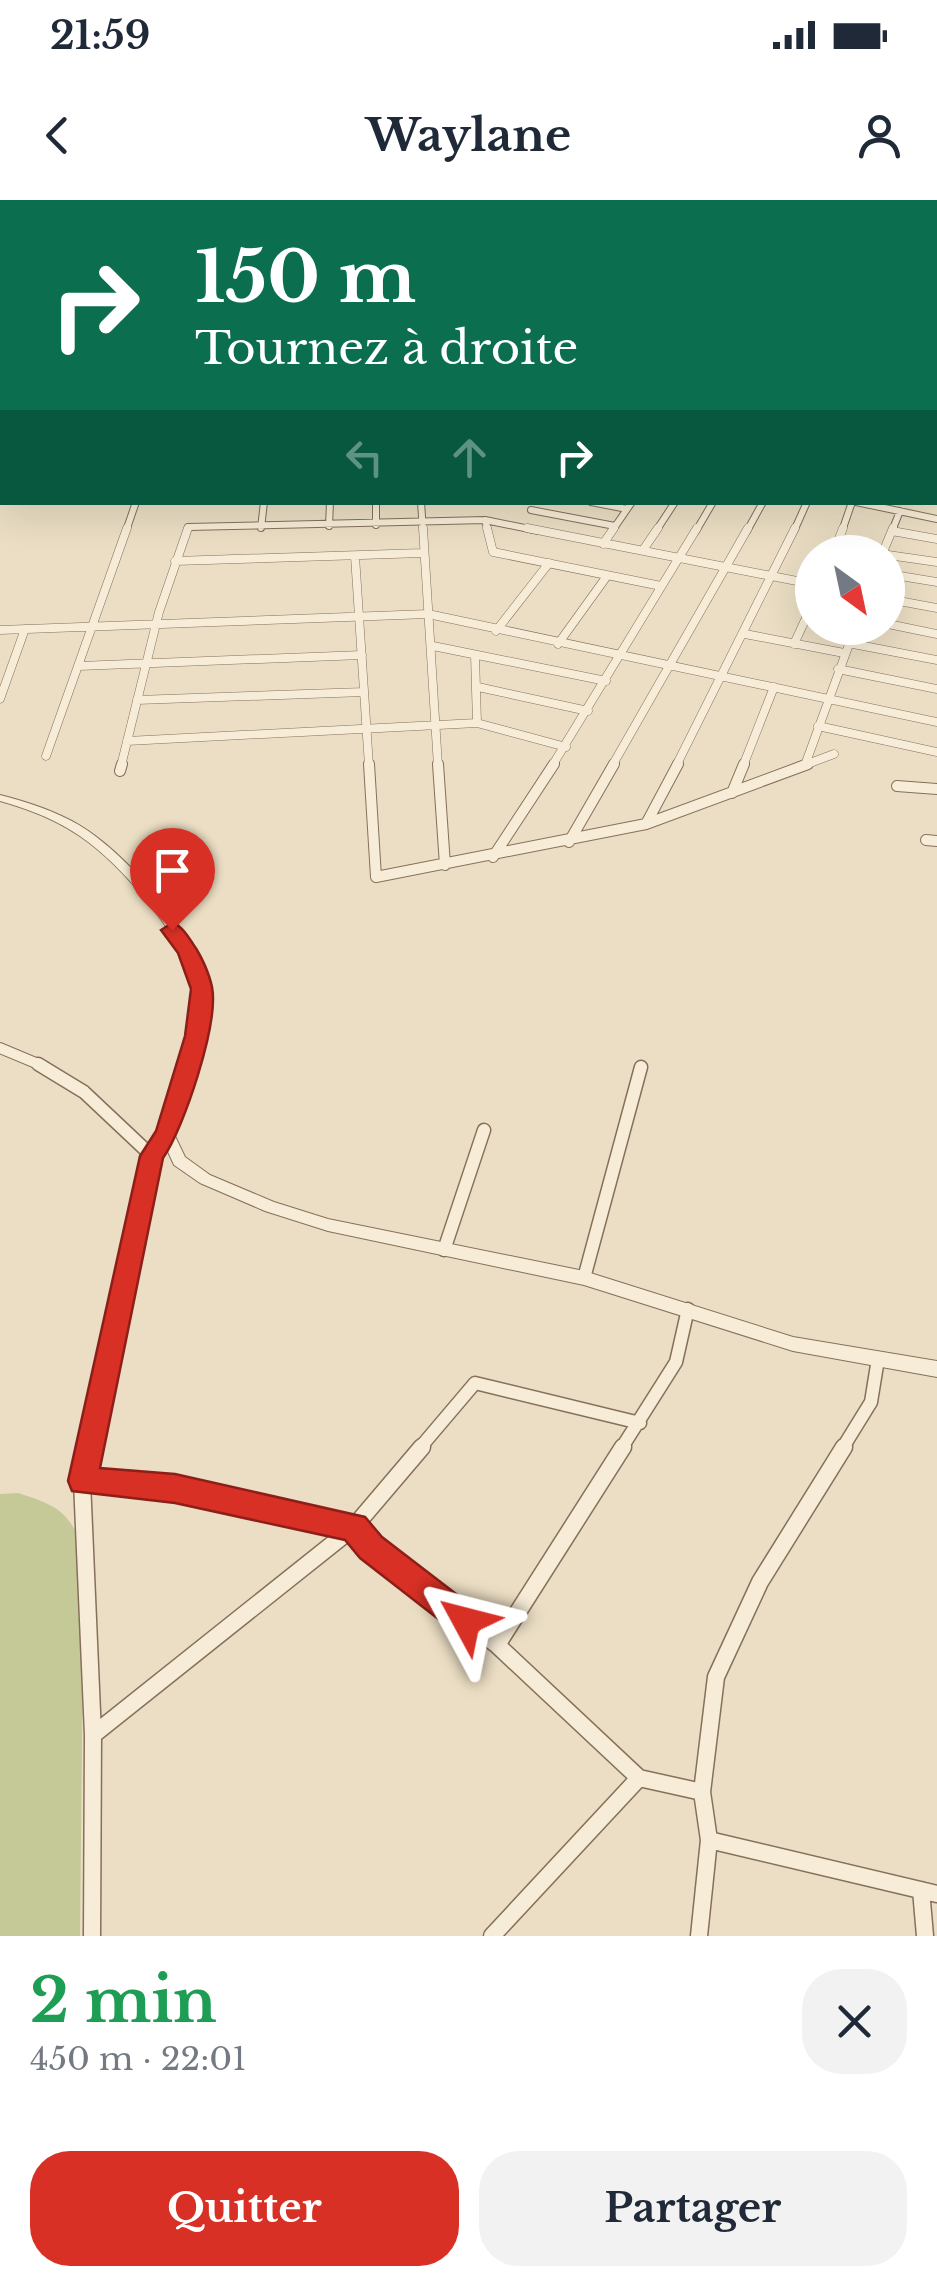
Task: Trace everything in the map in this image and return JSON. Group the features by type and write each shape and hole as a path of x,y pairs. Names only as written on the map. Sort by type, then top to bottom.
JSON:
{"street":[{"path":"46,756 135,505"},
{"path":"261,528 264,505"},
{"path":"329,526 330,505"},
{"path":"376,505 376,525"},
{"path":"420,505 433,646 434,724 445,866"},
{"path":"644,550 673,505"},
{"path":"493,857 566,747 711,505"},
{"path":"570,842 761,505"},
{"path":"646,824 745,634 806,505"},
{"path":"841,535 853,505"},
{"path":"869,505 937,519"},
{"path":"496,522 530,506 615,526"},
{"path":"602,544 629,506"},
{"path":"891,535 900,511"},
{"path":"485,520 493,552 662,586"},
{"path":"120,772 156,624 188,528 485,520 795,580"},
{"path":"892,531 937,539"},
{"path":"175,562 422,552"},
{"path":"355,556 376,877 570,842 646,824 834,754"},
{"path":"905,557 937,562"},
{"path":"496,630 549,563"},
{"path":"558,644 608,576"},
{"path":"905,577 937,582"},
{"path":"905,602 937,608"},
{"path":"0,630 428,614 937,722"},
{"path":"905,627 937,634"},
{"path":"0,698 26,629"},
{"path":"745,634 844,653"},
{"path":"805,765 847,645"},
{"path":"863,645 937,660"},
{"path":"433,646 606,681"},
{"path":"78,666 362,655"},
{"path":"475,655 477,723"},
{"path":"0,663 13,664"},
{"path":"838,669 937,688"},
{"path":"478,687 588,711"},
{"path":"732,793 774,687"},
{"path":"137,700 364,692"},
{"path":"127,740 477,723 566,747"},
{"path":"818,726 937,752"},
{"path":"896,786 937,789"},
{"path":"0,798 59,820 96,842 124,869 188,951 202,989 196,1036 167,1134 152,1156 82,1481 94,1735 92,1936"},
{"path":"0,1048 33,1060 89,1092 152,1156"},
{"path":"584,1278 641,1067"},
{"path":"444,1250 484,1130"},
{"path":"167,1134 179,1161 205,1179 270,1208 328,1225 584,1278 792,1344 937,1369"},
{"path":"498,1645 676,1362 688,1309"},
{"path":"700,1936 709,1840 702,1792 716,1677 760,1582 870,1402 878,1358"},
{"path":"94,1735 354,1527 475,1383 640,1422"},
{"path":"82,1481 175,1488 354,1527 371,1548 498,1645 639,1778 702,1792"},
{"path":"492,1936 639,1778"},
{"path":"709,1840 929,1892 924,1936"}],"green space":[{"path":"18,1493 60,1511 73,1526 84,1550 80,1936 0,1936 0,1494"}],"route":[{"path":"172,930 188,951 202,989 196,1036 167,1134 152,1156 82,1481 175,1488 354,1527 371,1548 466,1621"}]}
